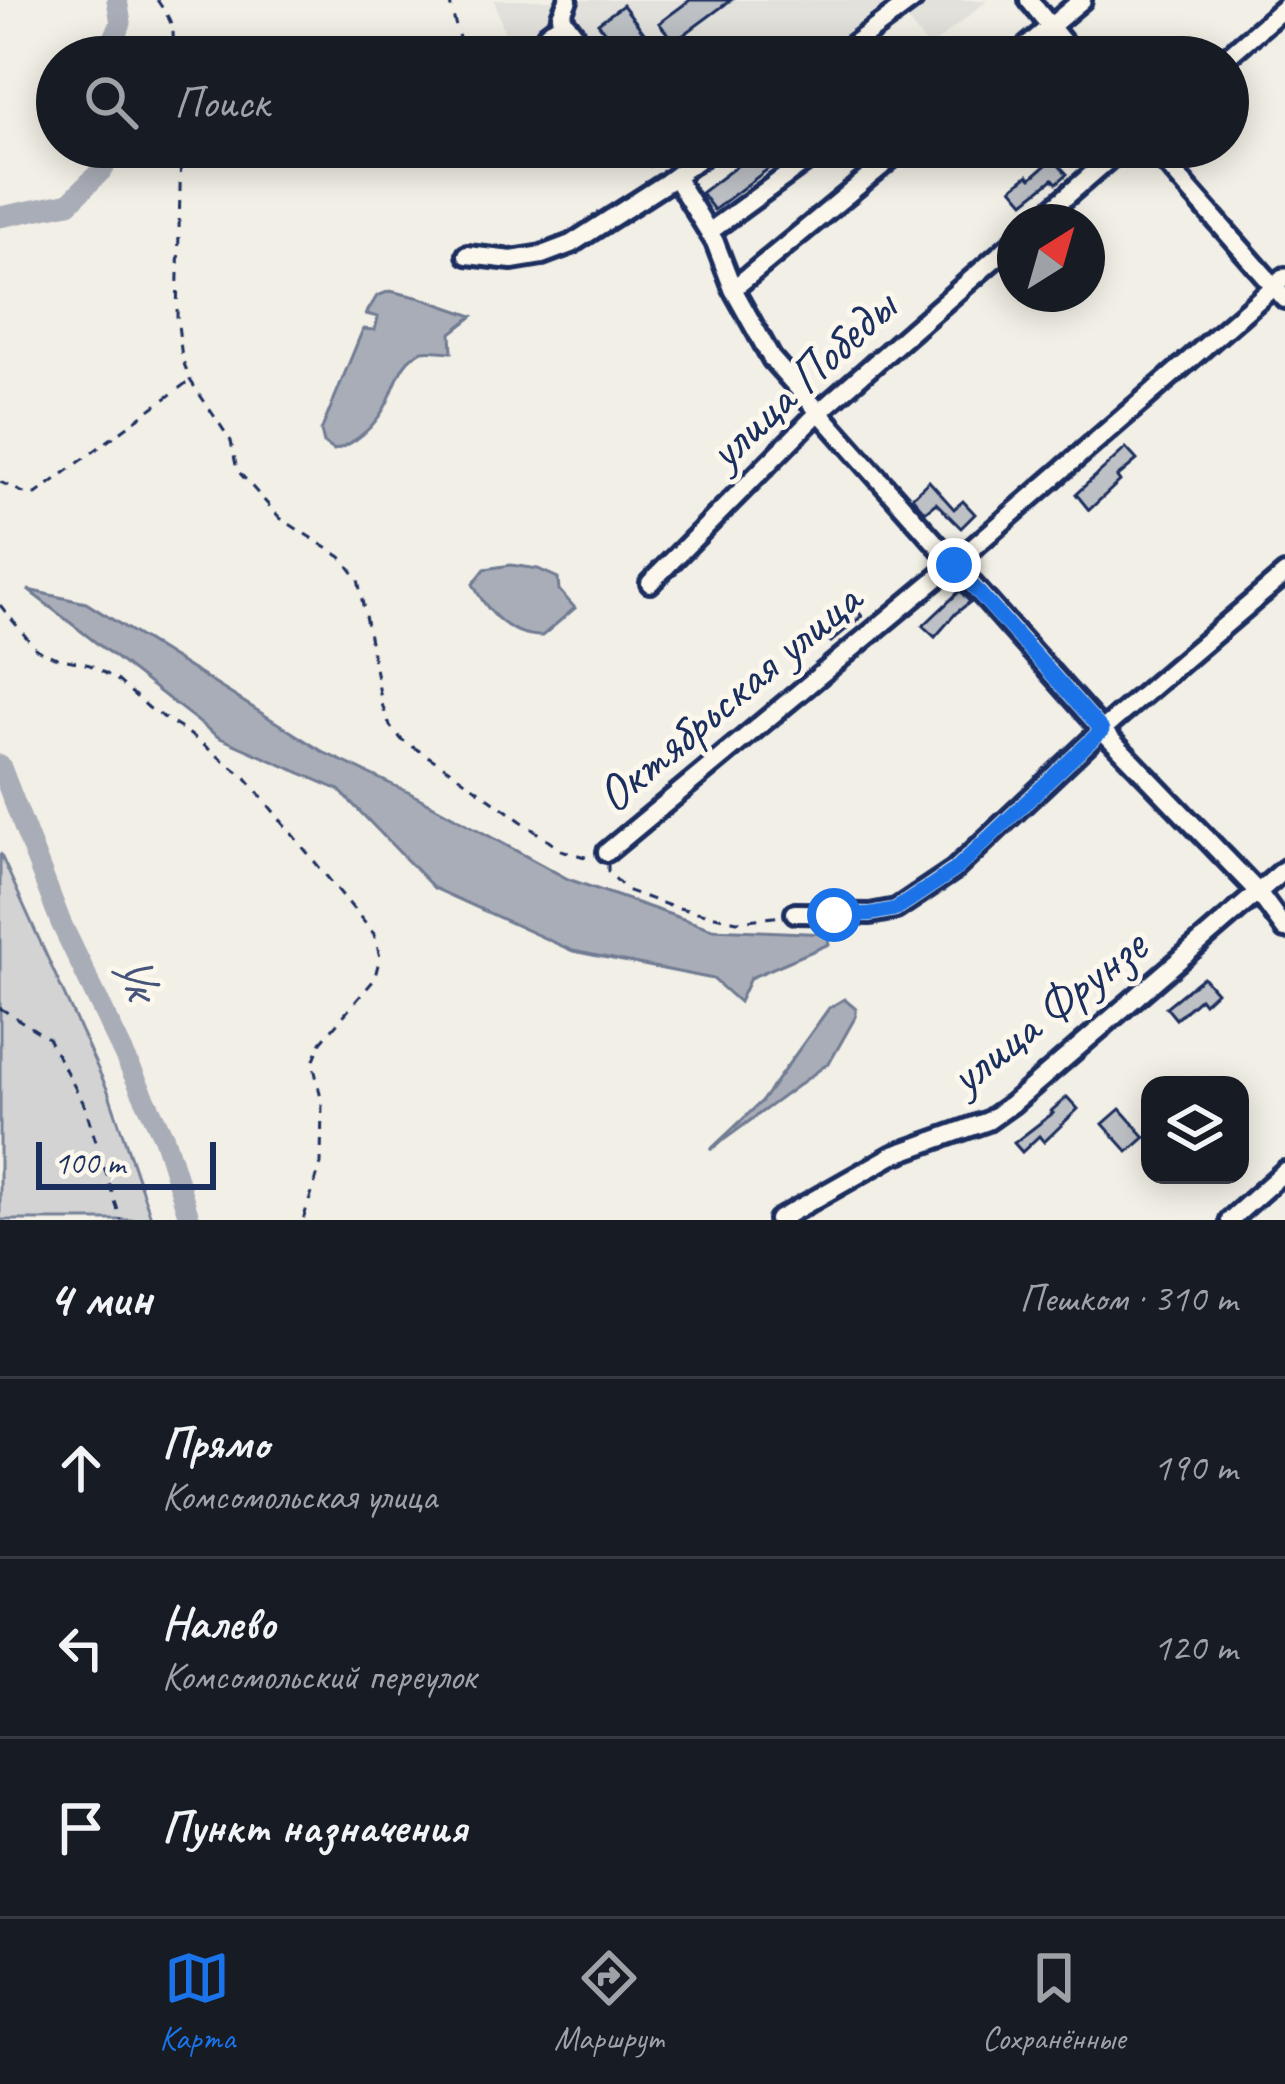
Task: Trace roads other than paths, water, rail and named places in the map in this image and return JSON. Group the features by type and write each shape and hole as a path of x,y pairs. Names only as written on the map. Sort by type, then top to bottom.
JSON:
{"street":[{"path":"568,0 561,12 575,36"},
{"path":"864,36 913,0"},
{"path":"1029,0 1058,36"},
{"path":"1039,36 1082,0"},
{"path":"1249,38 1285,7"},
{"path":"547,34 564,21"},
{"path":"467,255 512,260 571,244 686,168"},
{"path":"709,232 797,168"},
{"path":"733,289 880,168"},
{"path":"1058,204 1100,168"},
{"path":"1171,168 1281,288"},
{"path":"670,180 709,232 733,289 772,359 1102,730 1258,892 1285,929"},
{"name":"улица Победы","path":"650,583 818,413 997,258"},
{"name":"Октябрьская улица","path":"607,853 1281,288"},
{"path":"795,913 870,914 896,909 955,870 1102,730 1285,574"},
{"name":"улица Фрунзе","path":"778,1220 893,1155 988,1121 1285,869"},
{"path":"1230,1220 1285,1171"}],"waterway":[{"name":"Ук","path":"115,36 121,23 117,0"},
{"name":"Ук","path":"0,217 69,203 104,168"},
{"name":"Ук","path":"0,765 61,923 164,1138 190,1220"}]}
